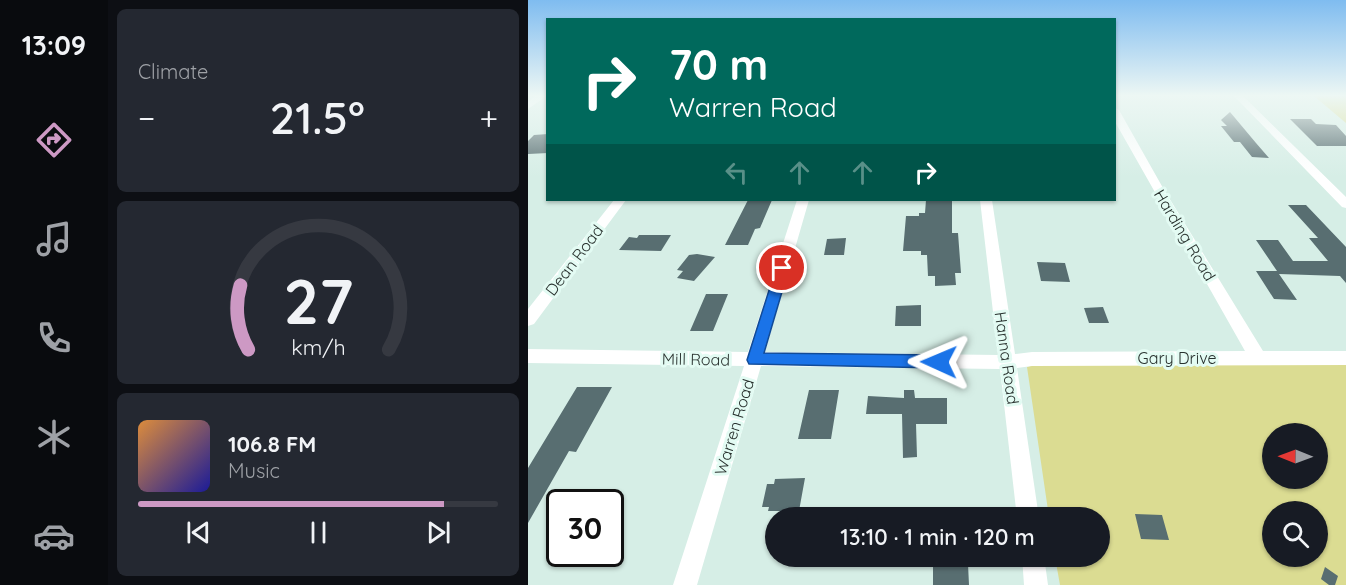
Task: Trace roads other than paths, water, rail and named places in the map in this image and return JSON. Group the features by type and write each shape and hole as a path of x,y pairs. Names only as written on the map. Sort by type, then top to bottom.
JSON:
{"street":[{"name":"Harding Road","path":"1121,122 1258,358"},
{"path":"1264,122 1346,204"},
{"name":"Dean Road","path":"528,320 619,201"},
{"name":"Warren Road","path":"685,585 803,201"},
{"name":"Hanna Road","path":"986,201 1027,507"},
{"name":"Mill Road","path":"528,356 1008,362"},
{"name":"Gary Drive","path":"1008,362 1032,359 1346,358"},
{"path":"1034,567 1036,585"}]}
